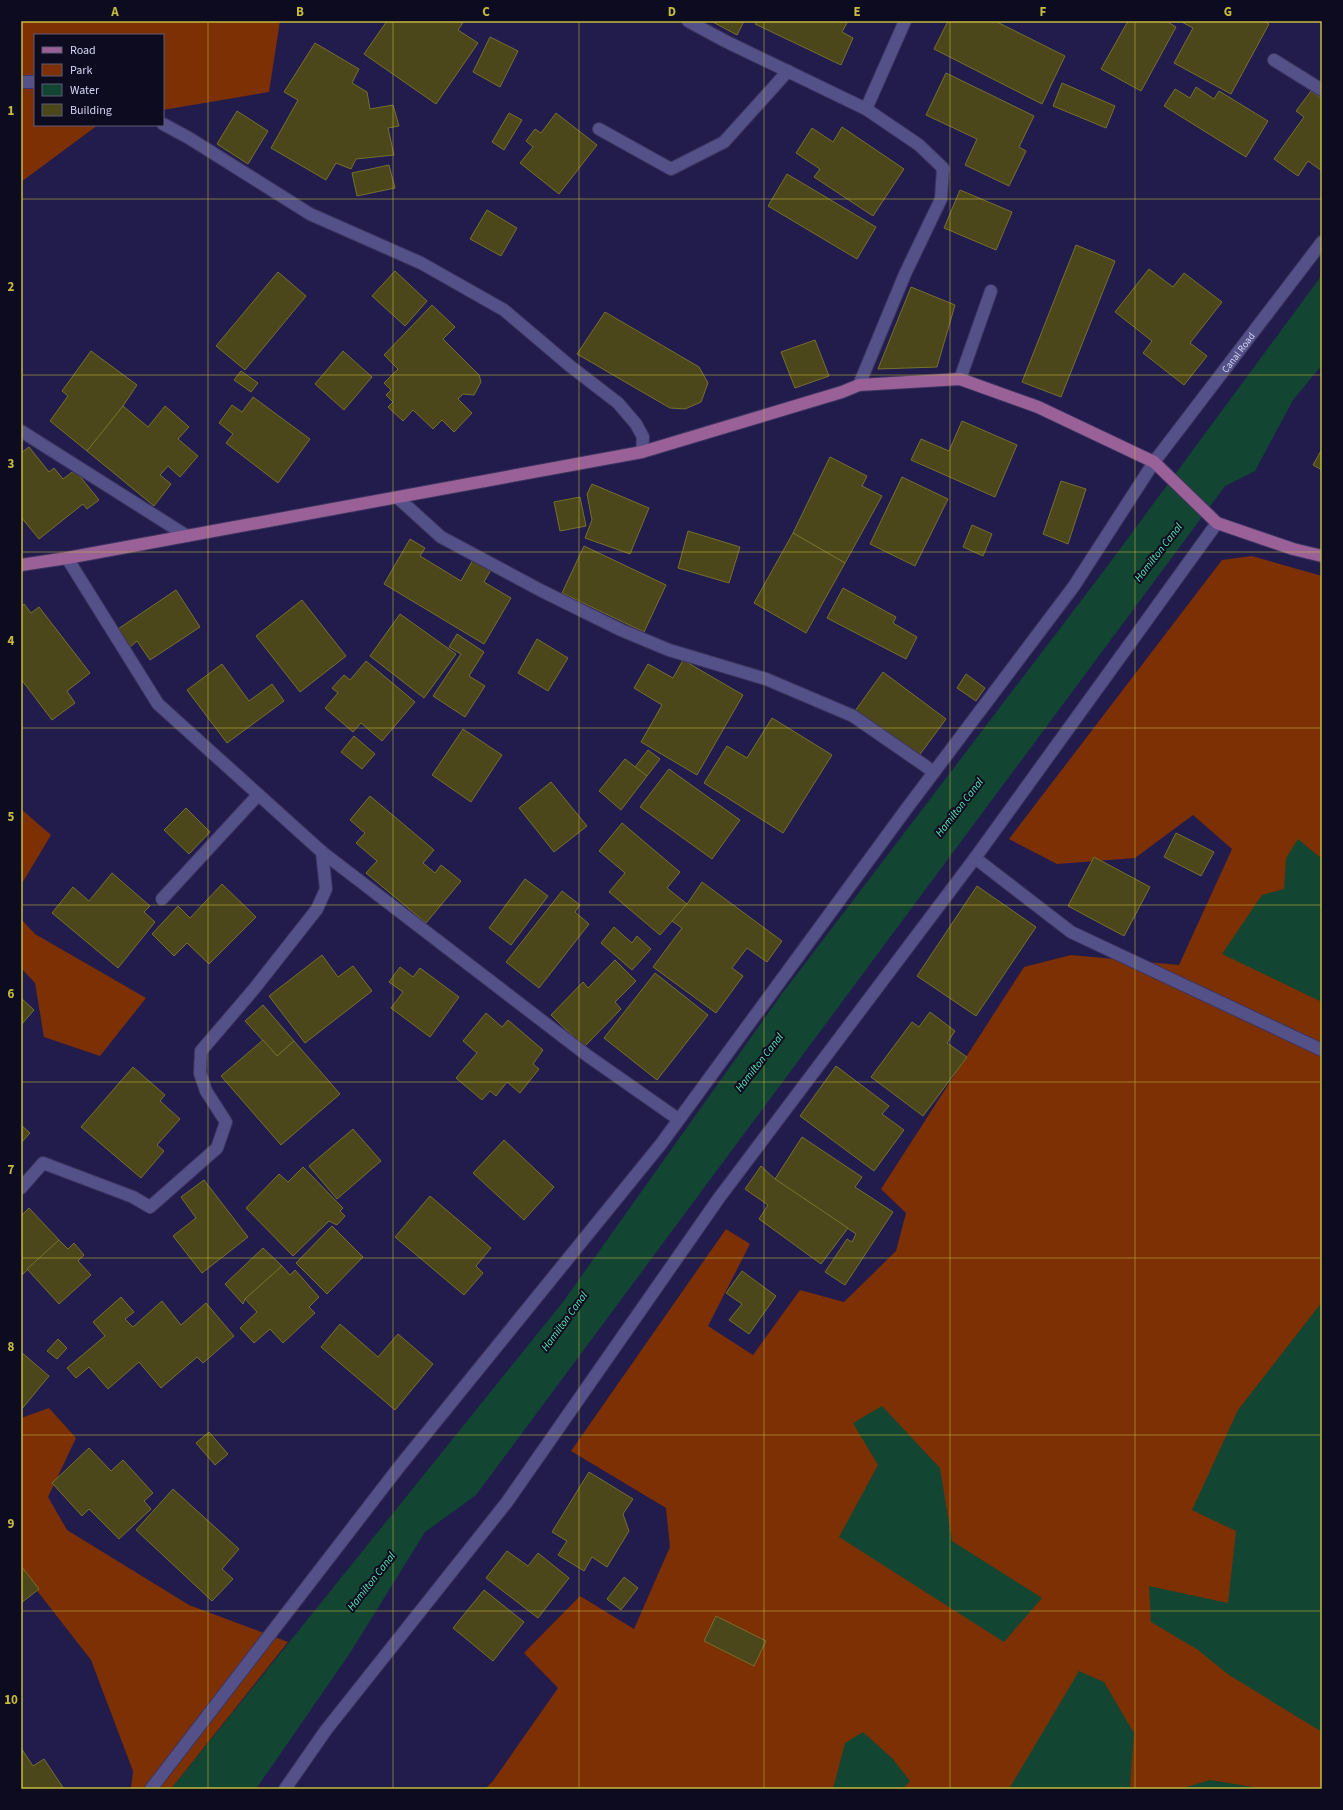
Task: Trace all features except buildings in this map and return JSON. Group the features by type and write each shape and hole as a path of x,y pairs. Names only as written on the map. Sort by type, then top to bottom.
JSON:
{"main road":[{"path":"21,565 398,498 642,452 835,394 859,385 960,379 1038,407 1154,462 1217,523 1293,549 1322,556"}],"street":[{"path":"688,21 725,41 866,109 919,145 942,168 941,200 905,274 859,385"},
{"path":"866,109 905,21"},
{"path":"1274,60 1322,90"},
{"path":"599,129 671,169 724,142 788,71"},
{"path":"21,82 34,82"},
{"path":"164,125 189,138 310,214 421,263 504,310 570,366 618,403 636,424 643,437 642,452"},
{"name":"Canal Road","path":"151,1789 399,1467 661,1144 934,772 1074,586 1154,462 1322,242"},
{"path":"960,379 991,290"},
{"path":"21,431 187,536"},
{"path":"398,498 441,537 542,591 622,630 669,650 766,679 853,716 934,772"},
{"path":"285,1789 326,1730 507,1502 719,1198 974,858 1217,523"},
{"path":"67,558 158,704 322,852 588,1056 678,1119"},
{"path":"162,899 258,795"},
{"path":"21,1188 43,1163 133,1197 150,1207 217,1148 226,1122 206,1092 200,1073 201,1051 254,989 317,909 326,890 322,852"},
{"path":"974,858 1071,932 1322,1050"}],"green space":[{"path":"21,21 280,21 269,92 164,110 164,34 34,34 34,126 97,126 21,182"},
{"path":"1252,556 1322,576 1322,1789 485,1789 493,1781 558,1688 524,1653 580,1596 634,1629 670,1547 666,1508 571,1451 726,1229 750,1244 708,1326 753,1355 800,1290 844,1302 896,1251 906,1213 881,1189 1024,967 1071,955 1179,965 1232,849 1193,815 1135,858 1057,864 1009,839 1222,560"},
{"path":"21,809 51,835 21,885"},
{"path":"21,919 35,934 146,998 100,1056 44,1037 35,983 21,968"},
{"path":"49,1408 76,1438 48,1497 67,1530 189,1605 288,1642 171,1789 131,1789 133,1771 91,1660 21,1570 21,1418"}],"water":[{"name":"Hamilton Canal","path":"1322,275 1322,365 1293,400 1255,471 1225,486 476,1495 425,1532 350,1653 256,1789 171,1789 563,1302 781,995 1106,568"},
{"path":"1298,839 1322,859 1322,1002 1222,954 1262,895 1284,889 1286,858"},
{"path":"1322,1302 1322,1732 1229,1675 1198,1650 1151,1622 1149,1586 1228,1603 1236,1531 1192,1510 1238,1410"},
{"path":"882,1406 940,1468 952,1541 1042,1598 1004,1642 839,1537 878,1465 853,1423"},
{"path":"1079,1671 1104,1682 1134,1733 1130,1786 1136,1789 1009,1789"},
{"path":"863,1732 893,1759 910,1781 903,1789 833,1789 845,1743"},
{"path":"1210,1780 1265,1789 1180,1789"}]}
